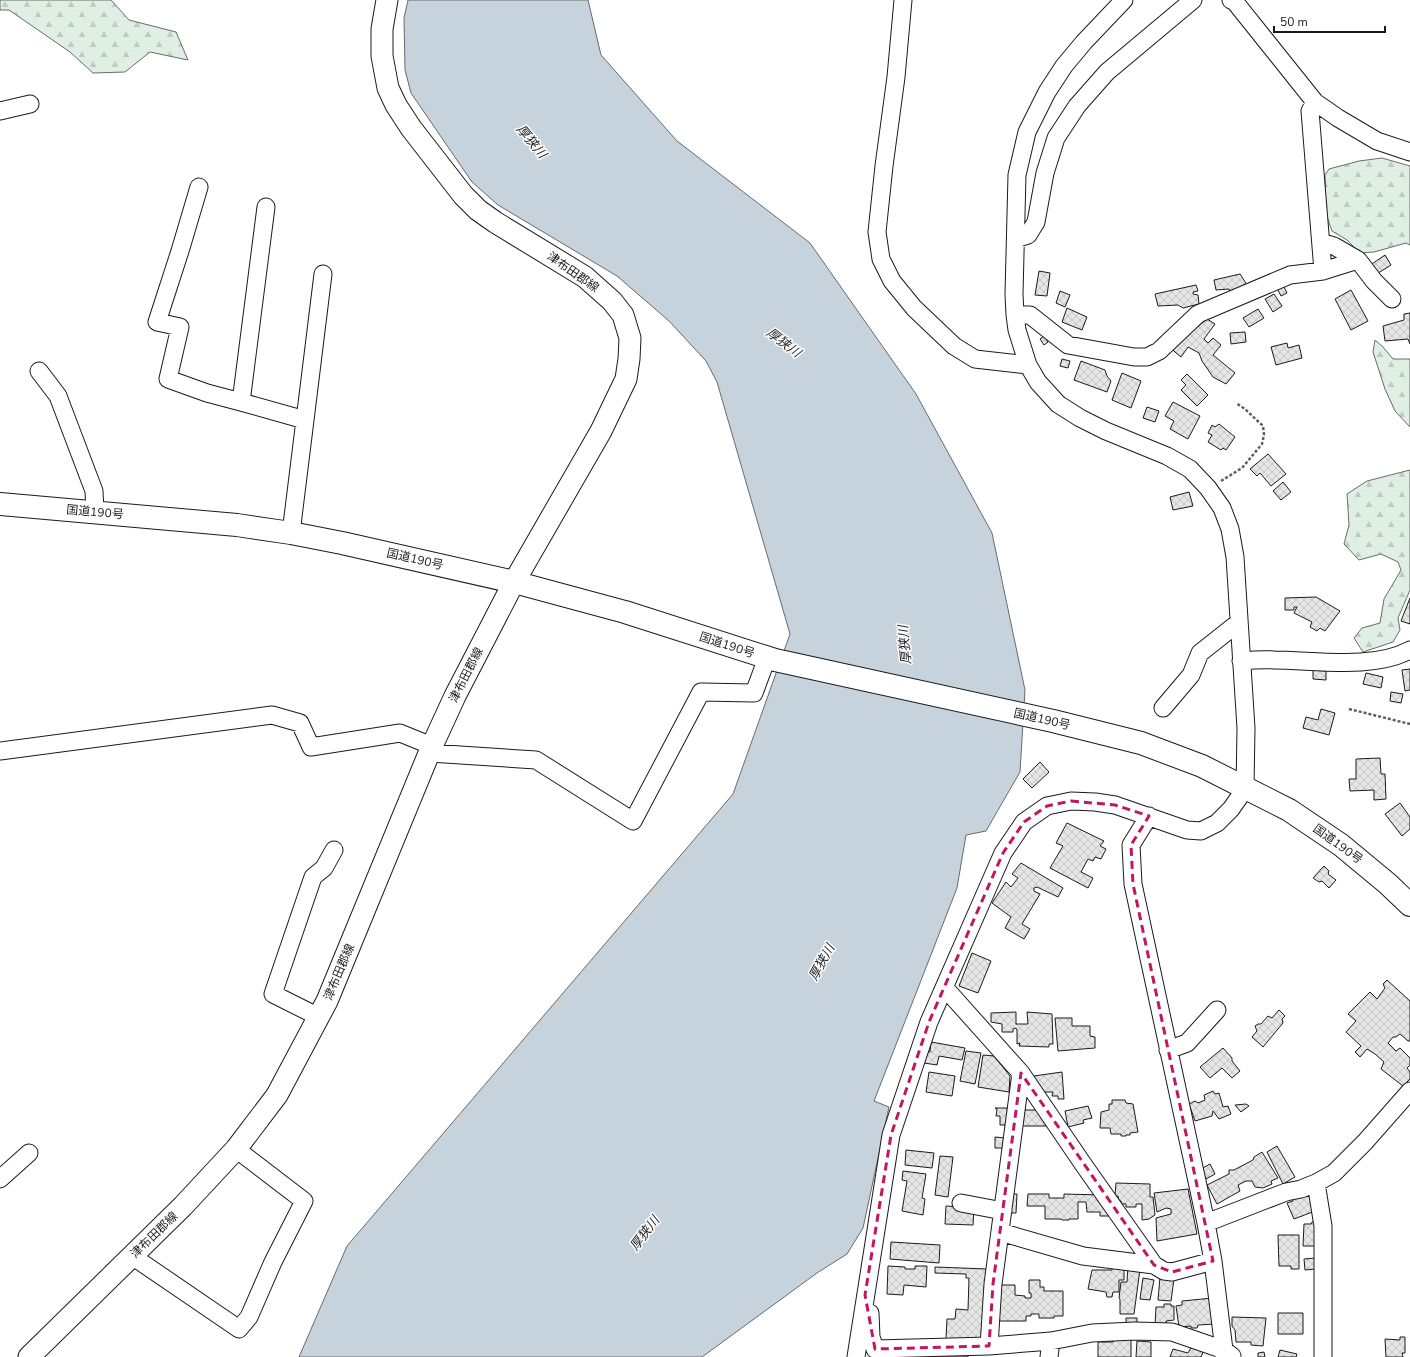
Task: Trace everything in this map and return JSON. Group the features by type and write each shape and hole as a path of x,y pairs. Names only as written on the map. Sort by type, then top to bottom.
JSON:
{"highway":[{"name":"国道190号","path":"0,504 237,525 291,533 342,543 514,582 625,612 771,659 1053,721 1141,743 1202,766 1289,810 1341,845 1388,884 1410,905"}],"main road":[{"name":"津布田郡線","path":"29,1357 183,1206 236,1149 277,1095 319,1017 455,696 514,582 601,431 626,379 630,338 623,315 612,300 584,277 478,210 463,195 411,128 396,105 388,88 382,56 382,29 387,0"}],"street":[{"path":"903,0 896,77 877,232 881,259 892,281 914,308 954,346 975,359 1028,365"},
{"path":"856,1357 891,1135 929,1022 1003,853 1024,822 1047,806 1071,801 1095,802 1114,805 1187,830 1201,831 1217,823 1231,810 1245,788 1246,728 1238,623 1235,557 1230,530 1222,508 1208,488 1190,468 1167,456 1106,431 1080,418 1058,404 1038,382 1028,365 1017,330 1015,315 1017,176 1027,132 1047,92 1064,66 1084,42 1124,0"},
{"path":"1016,239 1028,235 1036,222 1045,174 1056,138 1077,106 1107,72 1193,0"},
{"path":"1231,0 1235,2 1315,102 1338,118 1377,141 1410,152"},
{"path":"1315,102 1310,111 1323,271"},
{"path":"0,111 30,104"},
{"path":"199,187 157,322 180,327 168,379 207,393 305,420"},
{"path":"241,402 266,206"},
{"path":"1320,242 1334,246 1358,260 1374,281 1392,299"},
{"path":"1015,315 1030,315 1068,345 1134,356 1147,356 1159,351 1198,314 1290,275 1323,271 1358,260"},
{"path":"291,533 323,274"},
{"path":"39,371 58,396 94,491 95,512"},
{"path":"1163,708 1191,674 1200,653 1238,623"},
{"path":"1241,661 1371,661 1388,659 1410,650"},
{"path":"0,751 272,716 300,723 310,747 400,733 431,750 536,760 633,821 701,692 754,692 771,659"},
{"path":"1149,816 1131,846 1133,884 1206,1223 1227,1355"},
{"path":"319,1017 273,994 313,877 324,868 334,850"},
{"path":"945,988 1021,1073 1154,1265"},
{"path":"1168,1050 1187,1043 1217,1010"},
{"path":"989,1346 993,1284 1021,1073"},
{"path":"1206,1223 1286,1192 1301,1189 1334,1173 1365,1142 1410,1091"},
{"path":"132,1256 240,1329 249,1317 273,1262 304,1202 236,1149"},
{"path":"0,1179 29,1153"},
{"path":"1316,1183 1323,1226 1323,1357"},
{"path":"961,1203 1003,1211"},
{"path":"1000,1232 1083,1256 1154,1265 1164,1271 1172,1272 1213,1261"},
{"path":"865,1295 870,1312 871,1337 874,1353 989,1346 1050,1349 1092,1333 1135,1331 1172,1332 1227,1355"}],"path":[{"path":"1208,488 1242,468 1262,444 1264,435 1263,426 1245,409 1236,403"},
{"path":"1349,709 1410,724"}],"highlighted area":[{"path":"1071,801 1115,805 1149,816 1131,845 1133,884 1213,1261 1172,1272 1154,1265 1021,1073 993,1284 989,1346 875,1349 865,1295 891,1135 929,1022 1003,853 1024,822 1047,806"}],"green space":[{"path":"0,0 111,0 129,20 176,32 188,60 150,52 125,72 93,73 70,52 9,10 0,10"},
{"path":"1382,158 1410,166 1410,245 1406,243 1374,252 1360,253 1347,240 1332,231 1326,214 1325,175 1329,169 1359,161"},
{"path":"1375,340 1393,359 1410,359 1410,427 1395,411 1385,389 1373,352"},
{"path":"1410,470 1410,590 1398,618 1400,630 1393,642 1363,652 1354,638 1362,628 1380,623 1384,599 1401,570 1398,562 1381,554 1359,560 1344,544 1349,525 1347,494 1367,481"}],"water":[{"name":"厚狭川","path":"408,0 588,0 601,55 677,141 810,243 916,394 992,533 1025,690 1020,772 986,831 966,835 957,888 874,1101 889,1107 863,1228 847,1254 817,1273 702,1357 299,1357 347,1246 733,794 790,634 717,382 706,361 669,321 617,276 498,205 472,182 411,93 405,70 404,18"}],"building":[{"path":"1385,255 1391,265 1375,275 1369,266"},
{"path":"1039,271 1050,273 1047,296 1035,295"},
{"path":"1240,274 1249,288 1231,294 1229,289 1216,290 1214,280"},
{"path":"1282,283 1287,293 1281,296 1276,286"},
{"path":"1196,285 1198,291 1193,292 1193,294 1198,295 1199,304 1183,308 1178,305 1158,306 1155,294"},
{"path":"1351,290 1368,321 1351,330 1335,299"},
{"path":"1060,291 1070,295 1065,307 1056,303"},
{"path":"1274,294 1282,306 1273,312 1265,299"},
{"path":"1067,308 1087,317 1082,330 1062,322"},
{"path":"1258,309 1264,318 1249,327 1243,318"},
{"path":"1410,313 1410,344 1408,339 1385,341 1383,326 1404,320 1404,314"},
{"path":"1207,319 1215,324 1204,339 1208,343 1213,338 1221,345 1213,355 1235,373 1226,384 1213,377 1202,361 1199,353 1188,347 1181,357 1169,347 1181,340"},
{"path":"1245,332 1246,342 1231,344 1230,333"},
{"path":"1044,336 1048,342 1044,345 1040,339"},
{"path":"1287,343 1288,348 1299,345 1302,358 1276,365 1271,347"},
{"path":"1062,359 1070,361 1068,368 1060,366"},
{"path":"1081,361 1105,370 1111,381 1107,392 1074,380"},
{"path":"1122,373 1141,381 1131,408 1112,400"},
{"path":"1187,374 1208,395 1197,406 1181,390 1186,385 1181,380"},
{"path":"1173,402 1200,416 1188,439 1170,429 1174,421 1165,416"},
{"path":"1147,407 1159,411 1155,422 1143,418"},
{"path":"1219,424 1235,437 1226,450 1223,448 1221,450 1208,442 1212,435 1208,433 1212,425 1215,427"},
{"path":"1268,454 1286,474 1271,486 1260,473 1257,476 1250,469"},
{"path":"1283,482 1291,492 1281,500 1273,491"},
{"path":"1189,492 1193,506 1173,510 1170,497"},
{"path":"1316,597 1340,611 1325,631 1320,628 1317,631 1310,627 1312,622 1294,613 1297,607 1294,607 1294,610 1285,610 1285,598"},
{"path":"1410,598 1410,624 1401,621"},
{"path":"1410,669 1410,690 1405,691 1402,670"},
{"path":"1313,670 1326,671 1326,680 1313,679"},
{"path":"1366,673 1383,677 1381,688 1363,684"},
{"path":"1391,692 1403,694 1401,703 1390,701"},
{"path":"1321,709 1335,713 1329,735 1303,728 1306,717 1318,720"},
{"path":"1380,758 1381,774 1385,774 1386,799 1374,800 1374,790 1350,791 1349,779 1356,779 1356,759"},
{"path":"1040,762 1049,772 1032,788 1023,779"},
{"path":"1400,803 1410,817 1410,829 1402,836 1385,814"},
{"path":"1067,823 1104,841 1100,846 1106,849 1101,859 1095,857 1093,861 1088,859 1081,872 1093,878 1088,888 1050,868 1063,846 1056,843"},
{"path":"1021,863 1063,888 1058,897 1037,887 1034,888 1034,891 1040,894 1022,924 1030,929 1024,939 1005,928 1011,917 992,903 1006,882 1011,887 1018,878 1012,874"},
{"path":"1324,866 1329,871 1328,874 1336,880 1329,888 1322,881 1319,882 1313,878"},
{"path":"972,953 991,961 978,993 959,986"},
{"path":"1387,980 1410,1001 1410,1041 1400,1034 1393,1037 1388,1043 1396,1051 1400,1048 1410,1058 1410,1065 1407,1068 1410,1072 1410,1079 1403,1086 1381,1069 1384,1062 1375,1054 1367,1049 1360,1057 1355,1052 1361,1046 1346,1032 1356,1021 1348,1014 1370,992 1377,999 1385,988 1383,984"},
{"path":"1279,1010 1285,1016 1282,1019 1283,1023 1263,1047 1252,1037 1257,1031 1255,1026 1261,1024 1268,1016 1272,1018"},
{"path":"1016,1012 1016,1024 1028,1024 1027,1012 1052,1014 1053,1044 1049,1044 1049,1047 1019,1046 1020,1043 1017,1044 1016,1028 1013,1029 1013,1032 1002,1032 1002,1024 991,1022 991,1013"},
{"path":"1055,1018 1072,1018 1072,1026 1090,1026 1090,1036 1095,1037 1095,1048 1058,1051"},
{"path":"931,1042 965,1048 962,1060 939,1056 937,1065 924,1063 926,1051 930,1052"},
{"path":"1223,1048 1232,1058 1232,1061 1240,1071 1232,1078 1222,1068 1210,1078 1200,1067"},
{"path":"966,1051 981,1053 975,1084 960,1081"},
{"path":"983,1055 994,1056 1010,1076 1009,1092 978,1087"},
{"path":"929,1072 955,1076 952,1096 926,1092"},
{"path":"1062,1072 1064,1099 1058,1099 1058,1096 1052,1096 1053,1092 1036,1092 1027,1077"},
{"path":"1213,1091 1215,1094 1219,1093 1223,1107 1228,1106 1231,1114 1219,1119 1213,1111 1212,1116 1195,1121 1189,1104 1195,1101 1198,1103 1205,1100 1204,1095"},
{"path":"1112,1100 1125,1100 1126,1103 1133,1104 1138,1132 1121,1136 1121,1134 1111,1134 1110,1128 1100,1128 1101,1112 1109,1110 1109,1104 1112,1104"},
{"path":"1246,1104 1249,1106 1241,1112 1235,1105"},
{"path":"1088,1106 1092,1118 1083,1120 1084,1123 1068,1127 1065,1111"},
{"path":"995,1108 1007,1108 1010,1125 1000,1125 1000,1116 996,1116 997,1109"},
{"path":"1021,1110 1036,1110 1047,1126 1019,1126"},
{"path":"995,1137 1005,1138 1005,1148 995,1148"},
{"path":"1277,1146 1295,1177 1283,1184 1267,1152"},
{"path":"906,1150 934,1153 932,1168 905,1165"},
{"path":"1262,1152 1278,1178 1271,1181 1272,1184 1263,1188 1255,1187 1252,1181 1246,1181 1238,1185 1240,1191 1217,1204 1207,1185 1229,1174 1229,1170 1234,1170 1253,1160 1254,1157"},
{"path":"940,1156 953,1157 948,1197 935,1195"},
{"path":"1210,1164 1215,1174 1206,1179 1201,1169"},
{"path":"903,1171 926,1174 922,1198 925,1199 923,1215 902,1211 907,1181 902,1180"},
{"path":"1116,1183 1150,1184 1150,1197 1153,1197 1155,1215 1149,1219 1142,1220 1142,1204 1136,1204 1136,1207 1126,1207 1126,1204 1121,1204 1118,1196 1115,1196"},
{"path":"1188,1189 1197,1234 1157,1241 1156,1218 1171,1214 1171,1209 1166,1208 1157,1212 1154,1193"},
{"path":"1309,1192 1315,1211 1294,1219 1287,1203 1293,1201 1293,1197"},
{"path":"1011,1194 1017,1194 1016,1213 1008,1213"},
{"path":"1028,1194 1049,1194 1049,1198 1064,1198 1064,1194 1102,1195 1110,1216 1100,1216 1100,1212 1087,1212 1086,1202 1078,1202 1078,1219 1045,1219 1045,1206 1027,1206"},
{"path":"946,1206 974,1208 973,1225 945,1224"},
{"path":"1316,1221 1316,1246 1303,1246 1304,1224 1311,1224 1312,1222"},
{"path":"1278,1235 1299,1235 1299,1269 1291,1269 1291,1266 1279,1266"},
{"path":"891,1242 940,1245 939,1263 890,1259"},
{"path":"1315,1258 1315,1269 1305,1270 1304,1259"},
{"path":"1128,1265 1140,1269 1134,1314 1120,1314 1119,1298 1121,1282 1127,1282"},
{"path":"888,1266 915,1269 915,1266 927,1266 926,1287 904,1285 903,1295 887,1294"},
{"path":"1113,1266 1124,1270 1124,1280 1119,1280 1119,1292 1113,1292 1112,1297 1107,1297 1106,1292 1088,1289 1092,1270 1112,1270"},
{"path":"935,1267 987,1269 984,1341 978,1338 946,1339 947,1319 955,1319 956,1309 968,1310 969,1278 966,1278 966,1274 935,1273"},
{"path":"1160,1277 1174,1279 1171,1301 1158,1300"},
{"path":"1143,1278 1154,1280 1150,1300 1140,1299"},
{"path":"1029,1280 1040,1280 1040,1287 1044,1287 1044,1291 1063,1291 1063,1316 1054,1316 1054,1318 1039,1318 1039,1314 1031,1314 1031,1316 1026,1316 1026,1321 997,1321 998,1285 1015,1285 1015,1295 1031,1298 1031,1293 1029,1293"},
{"path":"1213,1298 1215,1324 1198,1325 1197,1328 1191,1328 1191,1326 1179,1327 1176,1306 1182,1305 1182,1301"},
{"path":"1164,1304 1171,1304 1171,1306 1174,1306 1174,1320 1166,1321 1167,1326 1155,1326 1156,1307 1164,1307"},
{"path":"1278,1313 1303,1313 1303,1334 1278,1334"},
{"path":"1232,1317 1266,1318 1263,1346 1251,1345 1251,1342 1236,1342 1235,1330 1232,1326"},
{"path":"1126,1318 1137,1318 1137,1325 1126,1325"},
{"path":"1400,1337 1405,1337 1405,1353 1402,1353 1403,1357 1386,1357 1385,1339 1400,1340"},
{"path":"1113,1339 1131,1339 1131,1357 1098,1357 1098,1342 1113,1342"},
{"path":"1137,1341 1151,1342 1151,1357 1136,1357"},
{"path":"1192,1346 1204,1350 1201,1357 1170,1357 1173,1349 1188,1353"},
{"path":"1280,1350 1297,1354 1296,1357 1278,1357"},
{"path":"933,1352 968,1352 968,1357 933,1357"},
{"path":"1264,1352 1265,1357 1258,1357 1258,1353"}]}
